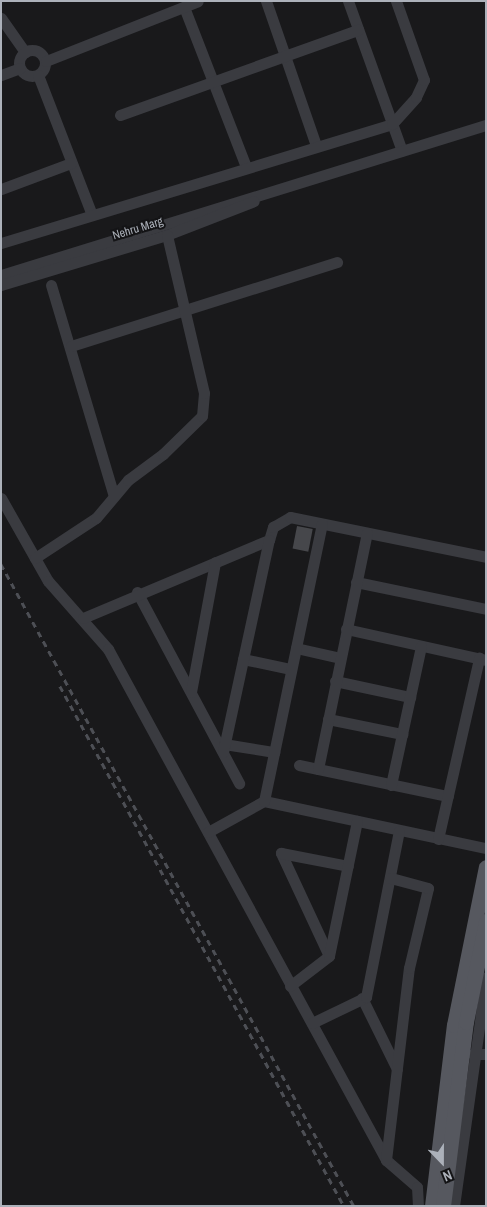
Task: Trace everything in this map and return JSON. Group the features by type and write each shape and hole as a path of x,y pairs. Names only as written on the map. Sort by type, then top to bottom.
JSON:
{"main road":[{"path":"443,1206 486,866"},
{"path":"432,1206 454,1025 481,915"}],"street":[{"path":"38,75 46,61 198,1"},
{"path":"266,1 316,146"},
{"path":"348,1 402,151"},
{"path":"1,243 392,124 416,97 424,80 396,1"},
{"path":"184,7 246,167"},
{"path":"1,18 25,52"},
{"path":"120,115 358,30"},
{"path":"25,52 38,51 46,61"},
{"path":"20,68 25,52"},
{"path":"20,68 29,76 38,75"},
{"path":"1,75 20,68"},
{"path":"38,75 92,215"},
{"path":"1,275 486,124"},
{"path":"1,189 71,163"},
{"name":"Nehru Marg","path":"1,285 167,235 239,208 278,188"},
{"path":"35,558 96,518 114,496 202,416 204,393 167,235"},
{"path":"71,346 185,307 337,262"},
{"path":"51,286 71,346 114,496"},
{"path":"1,498 56,591 83,618 108,649 386,1160 417,1187 418,1206"},
{"path":"224,748 273,527 290,517 486,557"},
{"path":"264,801 322,524"},
{"path":"318,769 366,533"},
{"path":"83,618 137,592 270,540"},
{"path":"191,692 215,562"},
{"path":"356,582 486,609"},
{"path":"137,592 191,692 224,748 239,783"},
{"path":"346,629 482,659 438,839"},
{"path":"391,785 421,646"},
{"path":"296,648 340,658"},
{"path":"243,659 291,669"},
{"path":"335,681 410,697"},
{"path":"328,719 402,734"},
{"path":"224,748 274,752"},
{"path":"299,765 448,796"},
{"path":"208,832 264,801 486,848"},
{"path":"290,986 330,956 357,821"},
{"path":"312,1023 366,997 399,831"},
{"path":"330,956 281,853 348,866"},
{"path":"386,1160 409,968 428,888 390,878"},
{"path":"454,1206 472,1054 486,978"},
{"path":"362,998 397,1069"},
{"path":"472,1054 486,1054"}],"building":[{"path":"297,526 313,529 308,552 293,549"}],"railway":[{"path":"1,564 354,1206"},
{"path":"60,686 344,1206"}]}
